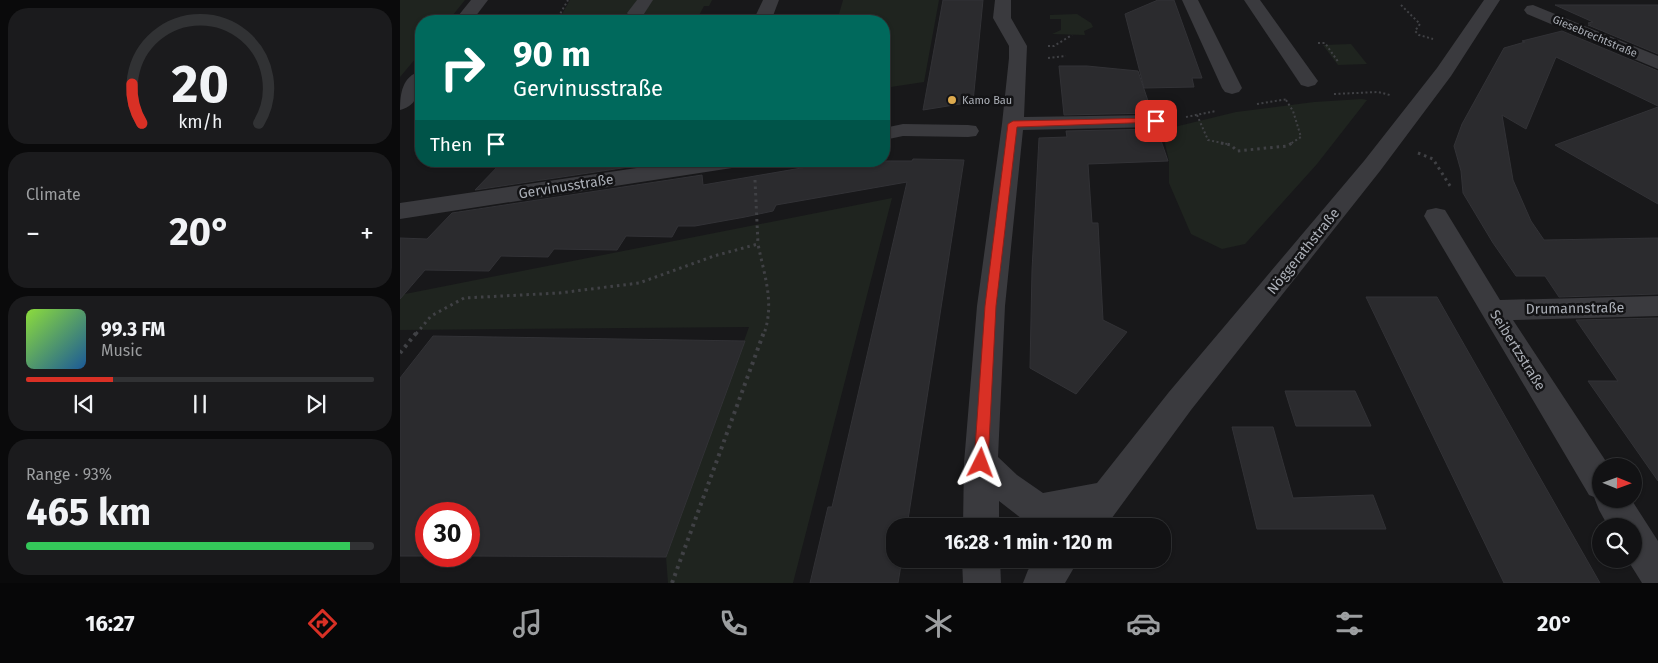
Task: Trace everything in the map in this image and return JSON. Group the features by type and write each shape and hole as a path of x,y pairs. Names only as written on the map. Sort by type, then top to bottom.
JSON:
{"street":[{"path":"468,15 480,0"},
{"path":"765,15 771,0"},
{"path":"981,518 981,463 990,306 1013,124 1018,46 1002,18 1003,0"},
{"path":"1190,0 1232,88"},
{"path":"1252,0 1308,81"},
{"name":"Nöggerathstraße","path":"1091,518 1180,401 1390,143 1444,72 1492,0"},
{"name":"Giesebrechtstraße","path":"1533,10 1658,64"},
{"path":"400,104 415,85"},
{"path":"1013,124 1156,121"},
{"path":"890,133 903,130 968,131"},
{"name":"Gervinusstraße","path":"400,211 692,167"},
{"name":"Seibertzstraße","path":"1436,216 1492,310 1592,470"},
{"name":"Drumannstraße","path":"1492,310 1658,306"},
{"path":"981,463 1005,486 1039,510 1107,498"},
{"path":"1642,549 1658,574"},
{"path":"982,568 982,583"},
{"path":"1042,583 1053,568"}],"path":[{"path":"559,15 568,0"},
{"path":"1401,5 1420,24 1415,31 1418,35"},
{"path":"1052,58 1066,56"},
{"path":"1197,115 1208,140 1230,145 1237,151 1287,146 1301,137 1293,111 1286,100"},
{"path":"1390,143 1433,159 1453,191"},
{"path":"672,583 769,320 770,298 758,244 754,180"},
{"path":"400,353 431,316 464,298 559,293 638,283 714,256 758,244"}],"shaded area":[{"path":"400,0 465,0 453,15 415,15 415,59 400,77"},
{"path":"570,0 712,0 709,6 704,6 699,15 561,15"},
{"path":"843,0 939,0 924,82 890,87 890,15 839,15"},
{"path":"1077,14 1091,23 1093,27 1084,31 1085,35 1052,34 1061,30 1061,19 1050,19 1050,15"},
{"path":"1351,44 1367,64 1338,65 1323,45"},
{"path":"1367,100 1317,164 1245,244 1222,249 1191,234 1169,183 1169,161 1162,130 1236,112 1314,102"},
{"path":"892,198 793,583 668,583 666,557 749,327 400,330 400,295"}],"building":[{"path":"943,0 983,0 973,102 923,110"},
{"path":"1158,0 1174,0 1202,78 1192,78 1194,87 1144,88 1125,14"},
{"path":"1555,5 1658,5 1658,54 1588,25 1591,25 1588,23 1593,22"},
{"path":"1562,31 1658,71 1658,106 1556,57 1526,129 1502,115 1513,180 1531,221 1544,240 1658,238 1658,294 1559,297 1545,276 1516,276 1493,243 1463,193 1461,171 1454,146 1462,124 1504,48 1525,42 1522,41"},
{"path":"1059,66 1087,66 1138,71 1152,113 1064,115"},
{"path":"1658,107 1658,204 1555,145"},
{"path":"1157,129 1168,161 1088,164 1092,223 1098,223 1103,320 1127,332 1076,394 1030,368 1032,270 1039,138 1067,137 1066,131"},
{"path":"913,159 964,160 908,518 886,518 886,568 900,568 898,583 810,583 828,507 832,507 907,182 776,205 773,211 745,217 695,226 678,226 672,237 626,236 617,250 554,249 548,257 501,256 489,271 425,270 400,299 400,238 427,239 452,213 702,175 703,185 807,167 890,167 890,161 912,161"},
{"path":"497,167 629,167 475,190"},
{"path":"1366,297 1437,297 1600,583 1504,583"},
{"path":"1658,318 1658,481 1588,381 1618,381 1576,320"},
{"path":"433,336 745,341 666,557 480,556 480,502 415,502 415,556 400,556 400,378"},
{"path":"1285,391 1355,391 1371,426 1296,426"},
{"path":"1232,427 1273,427 1293,498 1373,495 1386,529 1257,529"}],"place":[{"name":"Kamo Bau","path":"952,100"}],"route":[{"path":"981,463 990,306 1013,124 1156,121"}]}
